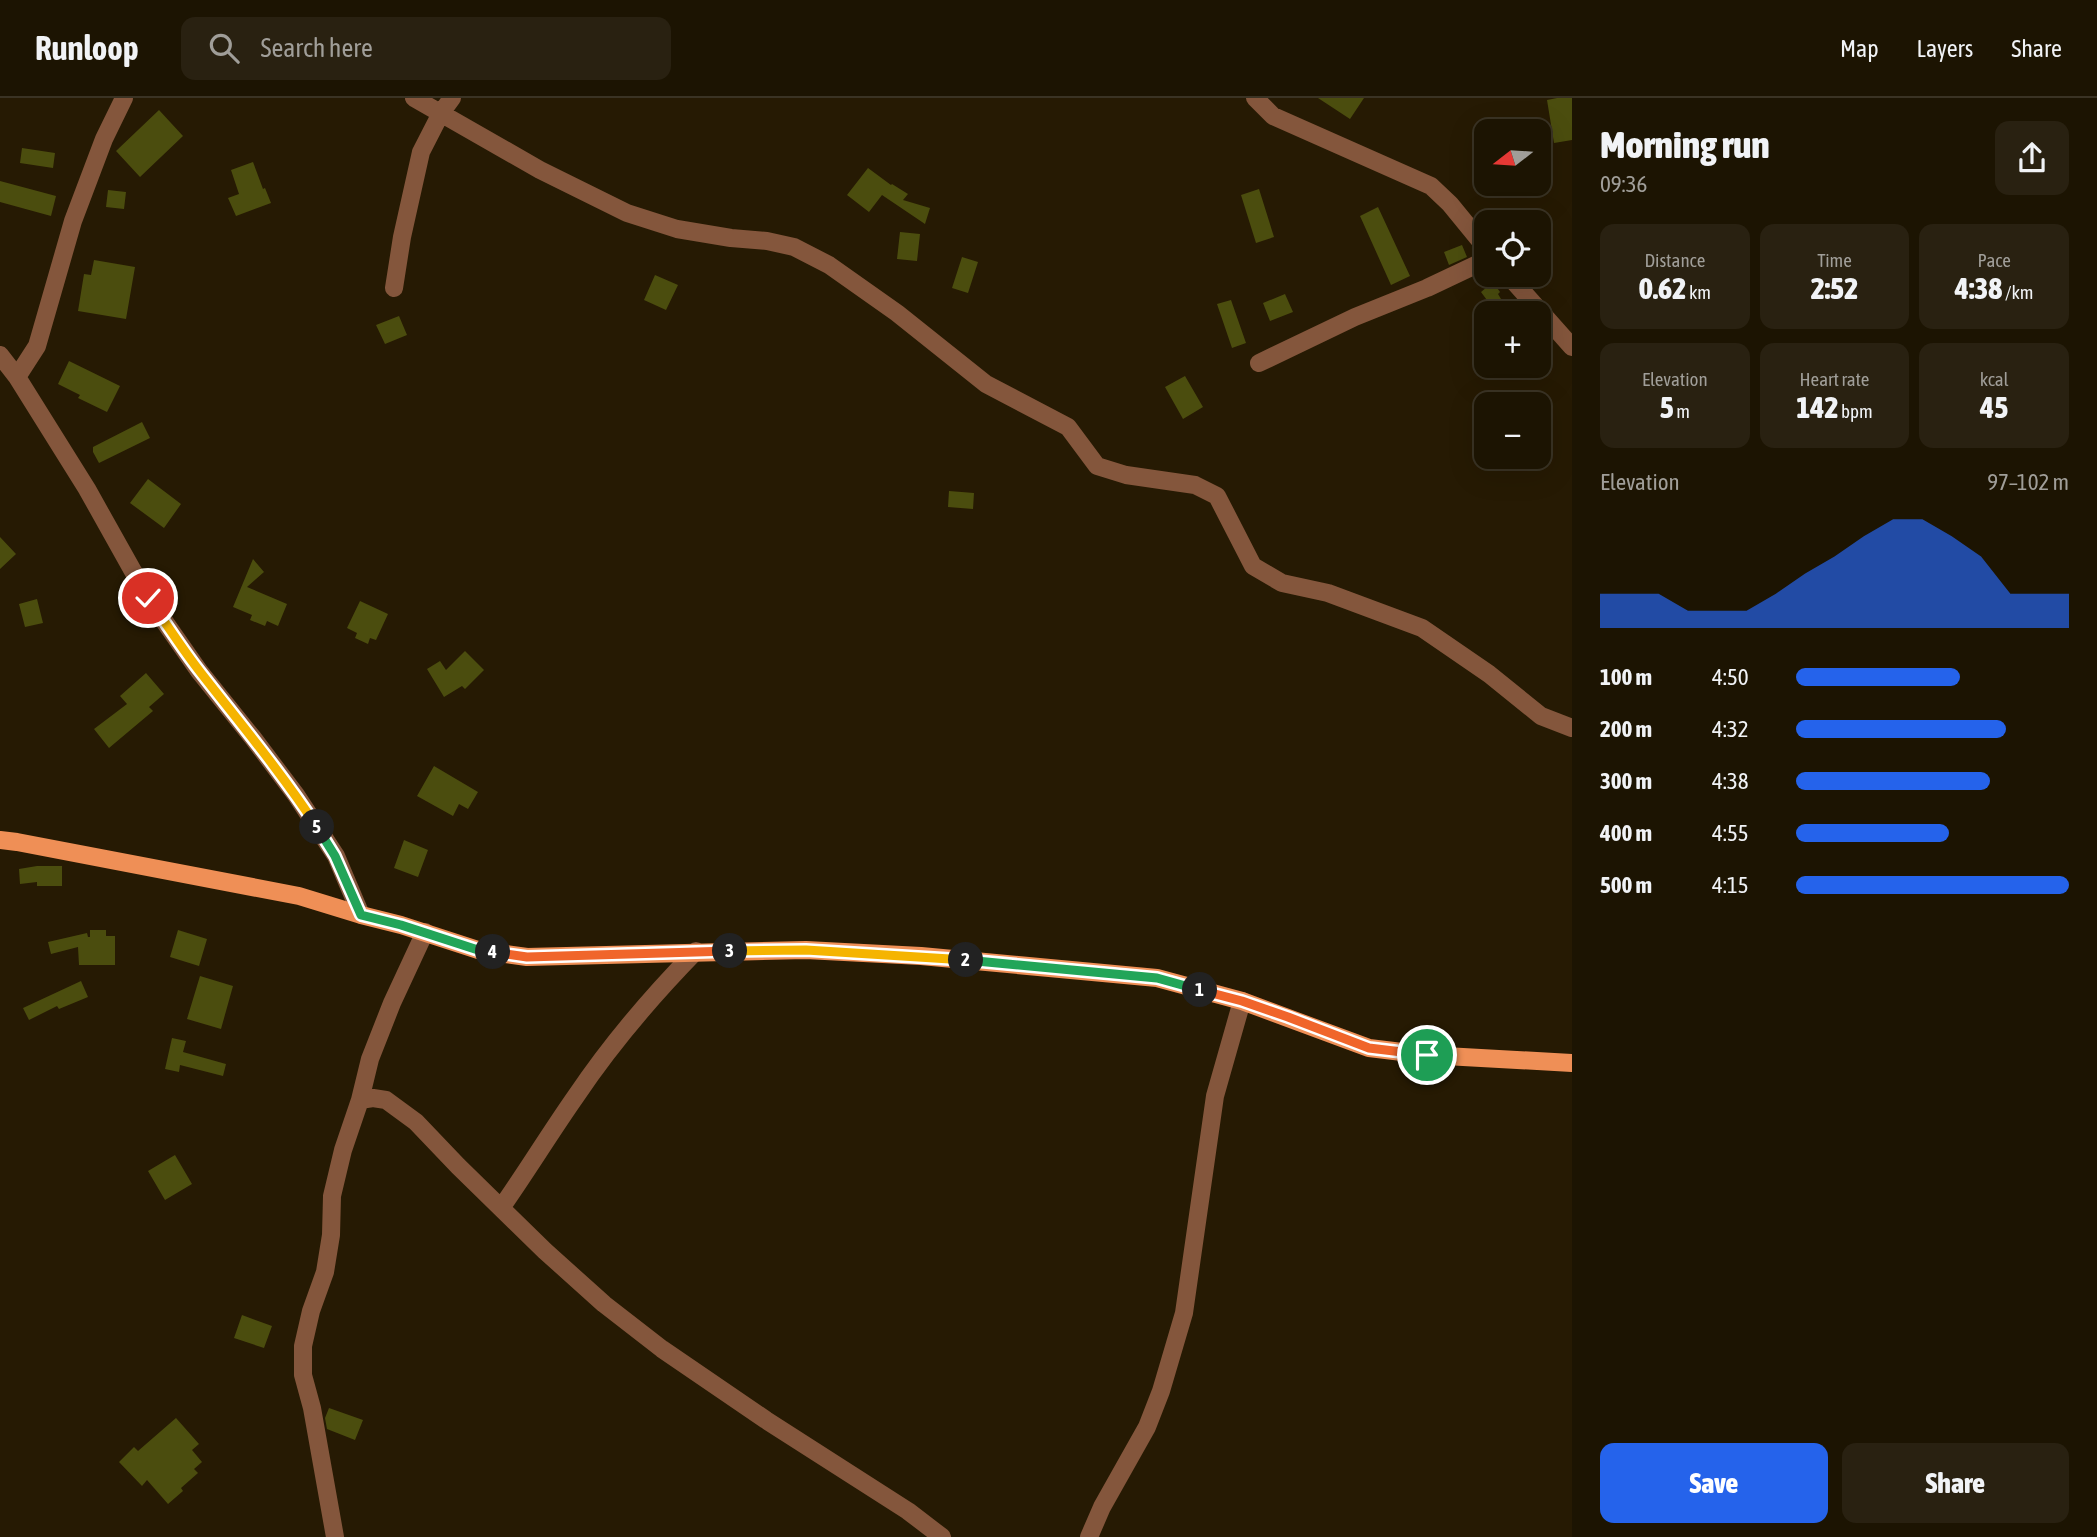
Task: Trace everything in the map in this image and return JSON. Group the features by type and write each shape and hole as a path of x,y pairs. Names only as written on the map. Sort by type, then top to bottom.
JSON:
{"main road":[{"path":"0,840 299,896 478,950 527,957 806,950 921,956 1157,978 1242,1001 1369,1048 1427,1055 1572,1063"}],"street":[{"path":"17,377 37,346 72,221 104,139 124,98"},
{"path":"414,98 540,170 627,213 677,229 794,247 829,265 897,313 986,384 1068,427 1097,466 1126,475 1195,485 1217,496 1253,566 1282,583 1328,593 1422,628 1489,674 1541,716 1572,728"},
{"path":"394,288 421,152 452,98"},
{"path":"1255,98 1273,116 1431,186 1474,233"},
{"path":"1259,363 1355,317 1474,266"},
{"path":"1519,287 1572,347"},
{"path":"0,355 17,377 87,489 148,598 199,671 296,795 329,845 361,915"},
{"path":"335,1537 313,1408 303,1375 303,1346 311,1311 325,1272 331,1235 332,1196 343,1150 370,1059 425,932"},
{"path":"501,1208 576,1094 662,986 696,951"},
{"path":"1088,1537 1147,1427 1161,1391 1184,1312 1216,1096 1242,1001"},
{"path":"360,1100 386,1100 406,1115 545,1251 604,1304 662,1349 908,1511 942,1537"}],"building":[{"path":"1318,98 1364,98 1350,119"},
{"path":"1572,98 1572,140 1554,143 1547,100"},
{"path":"159,110 183,136 140,177 116,151"},
{"path":"22,148 55,153 53,168 20,163"},
{"path":"253,162 271,203 236,216 228,198 239,194 231,170"},
{"path":"868,168 908,194 903,200 930,208 925,224 882,195 869,212 847,195"},
{"path":"0,181 56,196 51,216 0,202"},
{"path":"1259,189 1274,237 1256,243 1241,195"},
{"path":"108,190 126,192 124,209 106,207"},
{"path":"1378,207 1410,276 1391,285 1360,216"},
{"path":"900,232 920,234 917,261 897,259"},
{"path":"1462,245 1467,257 1449,265 1444,252"},
{"path":"962,257 978,262 968,293 952,288"},
{"path":"94,260 135,267 126,319 78,311 84,274 91,275"},
{"path":"655,275 678,285 666,310 644,300"},
{"path":"1487,287 1496,287 1501,299 1488,301 1481,292"},
{"path":"1285,294 1293,312 1270,321 1263,303"},
{"path":"1231,300 1246,343 1232,348 1217,304"},
{"path":"399,316 407,335 385,344 376,325"},
{"path":"69,361 120,386 107,412 78,398 80,395 58,384"},
{"path":"1185,376 1203,407 1183,419 1165,387"},
{"path":"142,422 150,438 99,463 93,447"},
{"path":"148,479 181,504 164,528 130,503"},
{"path":"949,491 974,493 973,509 948,507"},
{"path":"0,537 16,554 0,569"},
{"path":"253,559 264,572 247,587 287,604 278,626 267,621 265,626 250,620 252,615 233,607"},
{"path":"37,599 43,623 25,627 19,604"},
{"path":"360,601 388,614 376,640 370,638 368,644 355,638 357,633 347,628"},
{"path":"465,651 484,670 465,689 462,686 444,697 427,669 440,661 446,670"},
{"path":"146,673 164,694 149,707 153,711 109,748 94,729 127,704 120,696"},
{"path":"434,766 478,792 468,809 459,804 453,816 417,796"},
{"path":"404,840 428,850 418,877 394,868"},
{"path":"62,866 62,886 37,886 37,882 20,884 19,869"},
{"path":"90,930 106,930 106,936 115,936 115,965 79,965 78,947 51,954 48,942 87,933 90,937"},
{"path":"178,930 207,939 199,966 170,957"},
{"path":"200,976 233,986 221,1029 187,1019"},
{"path":"81,981 88,997 59,1009 57,1006 29,1020 23,1008"},
{"path":"172,1038 186,1041 183,1052 226,1064 223,1076 180,1065 179,1072 165,1069"},
{"path":"175,1155 192,1184 165,1200 148,1171"},
{"path":"242,1315 272,1326 264,1348 234,1338"},
{"path":"329,1408 363,1420 355,1440 327,1429 325,1418"},
{"path":"176,1418 199,1444 192,1450 202,1462 194,1469 198,1473 168,1504 147,1480 142,1486 119,1462 134,1447 138,1451"}],"route":[{"path":"148,598 199,671 296,795 335,856 361,915 478,950 527,957 806,950 921,956 1157,978 1242,1001 1369,1048 1427,1055"}]}
